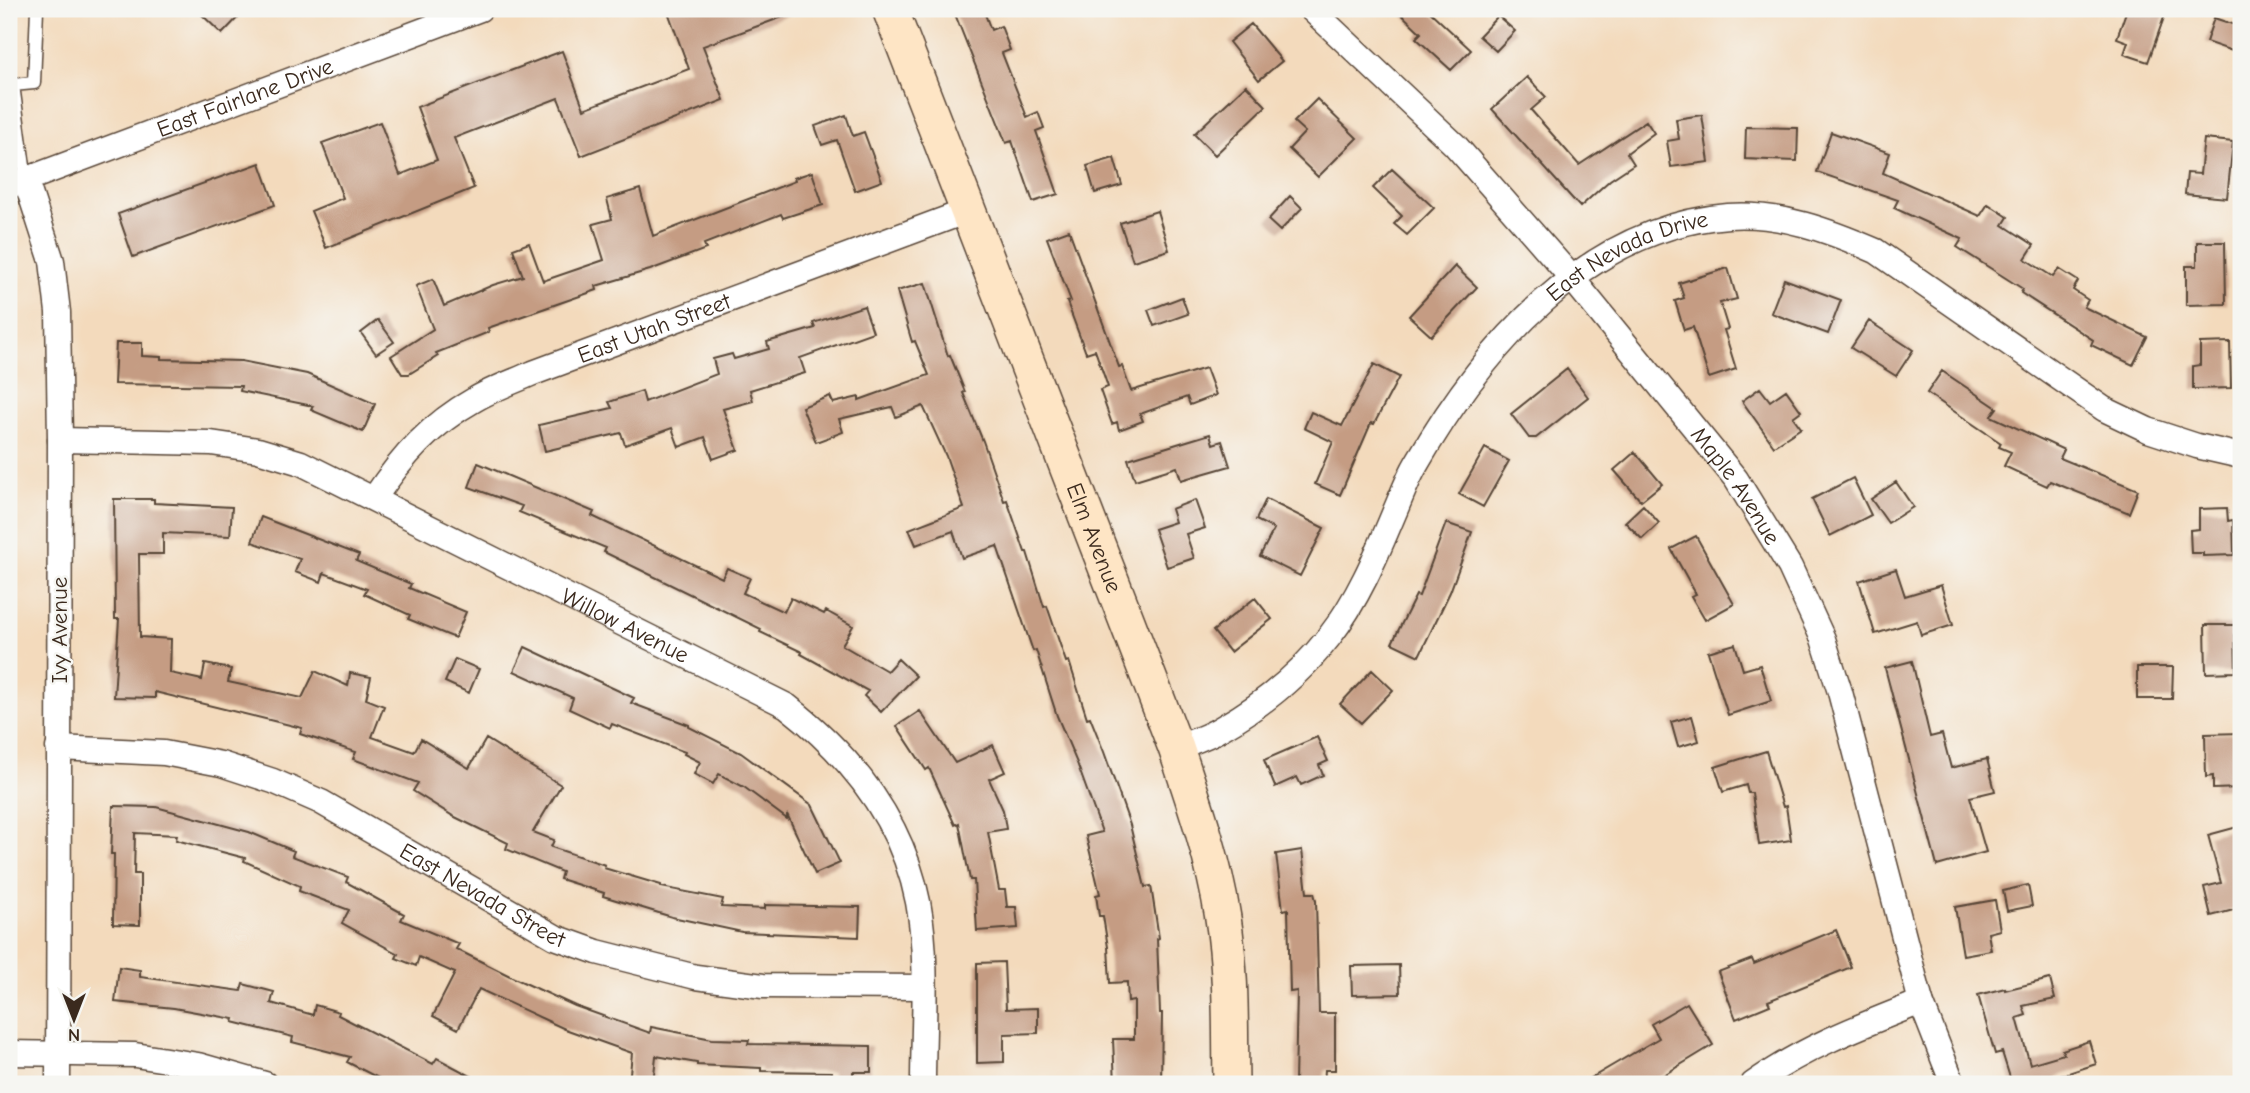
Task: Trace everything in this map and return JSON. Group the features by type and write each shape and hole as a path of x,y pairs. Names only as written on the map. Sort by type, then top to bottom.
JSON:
{"street":[{"name":"East Fairlane Drive","path":"17,183 480,9"},
{"name":"Elm Avenue","path":"890,9 1176,748 1205,836 1223,919 1230,977 1231,1084"},
{"name":"Maple Avenue","path":"1311,9 1455,145 1571,277 1736,479 1790,567 1823,639 1840,692 1921,1002 1953,1084"},
{"name":"Ivy Avenue","path":"17,183 41,224 53,271 58,312 58,1084"},
{"name":"East Utah Street","path":"374,497 400,460 428,432 473,400 533,373 967,211"},
{"name":"East Nevada Drive","path":"1176,748 1220,730 1272,694 1308,661 1329,637 1347,612 1365,578 1415,465 1458,396 1514,329 1571,277 1647,233 1689,221 1731,215 1808,224 1876,251 2104,409 2148,430 2197,446 2241,456"},
{"name":"Willow Avenue","path":"60,440 211,443 258,450 301,463 374,497 787,706 838,750 870,788 908,864 918,902 922,938 923,1084"},
{"name":"East Nevada Street","path":"58,748 164,753 221,764 273,781 320,802 555,937 597,952 696,977 763,986 923,987"},
{"path":"1753,1084 1805,1051 1856,1027 1921,1002"},
{"path":"9,1053 135,1055 198,1065 265,1084"}],"lane":[{"path":"17,183 13,85 34,83 37,9"}],"building":[{"path":"196,9 246,9 222,34"},
{"path":"667,9 799,11 703,46 724,100 581,156 558,98 454,138 474,188 326,248 311,211 343,198 322,143 380,122 400,175 437,160 417,107 562,51 584,109 689,69"},
{"path":"953,9 983,9 991,30 1001,26 1010,50 1002,53 1027,117 1038,112 1044,128 1036,131 1058,194 1033,202 1012,141 1006,143"},
{"path":"1396,9 1427,9 1471,50 1451,70 1416,38 1421,33"},
{"path":"2127,9 2167,9 2148,62 2124,54 2128,42 2117,38"},
{"path":"1498,16 1515,31 1496,51 1479,36"},
{"path":"2214,18 2241,27 2241,54 2206,42"},
{"path":"1251,24 1282,61 1259,80 1229,42"},
{"path":"1527,77 1546,97 1531,110 1579,165 1646,121 1654,133 1627,153 1634,164 1610,180 1580,207 1492,109"},
{"path":"1246,85 1266,106 1215,155 1194,134"},
{"path":"1317,99 1357,138 1318,177 1289,149 1305,132 1294,122"},
{"path":"846,115 853,136 864,132 882,181 855,191 837,140 822,145 815,126"},
{"path":"1702,115 1709,162 1671,167 1667,141 1679,139 1676,119"},
{"path":"1746,127 1798,128 1797,161 1745,159"},
{"path":"1831,132 1890,153 1883,173 1980,216 1988,204 2008,217 2003,225 2034,245 2025,259 2053,277 2059,269 2078,281 2073,290 2088,300 2084,307 2147,337 2133,365 2091,345 2093,340 2021,293 2023,289 1957,247 1962,239 1894,208 1898,200 1817,172"},
{"path":"2204,139 2233,142 2227,198 2185,194 2187,173 2200,174"},
{"path":"1114,158 1122,185 1095,193 1087,166"},
{"path":"260,163 275,205 133,257 118,214"},
{"path":"1392,169 1434,208 1407,235 1394,224 1402,216 1373,188"},
{"path":"812,172 823,205 783,218 781,214 704,244 706,249 596,286 597,290 488,328 489,332 436,353 438,356 409,374 402,374 391,356 433,329 416,286 433,279 444,306 493,285 523,276 513,249 529,243 543,281 604,260 593,224 612,219 607,199 640,189 653,236"},
{"path":"1290,196 1302,208 1280,231 1268,220"},
{"path":"1157,211 1169,250 1133,261 1120,223"},
{"path":"1069,230 1119,367 1122,366 1131,391 1206,368 1216,395 1190,405 1187,397 1140,414 1143,421 1119,430 1117,422 1112,424 1100,390 1108,387 1095,350 1086,353 1067,302 1071,301 1047,238"},
{"path":"2197,242 2225,242 2226,304 2186,305 2186,266 2197,266"},
{"path":"1455,266 1477,287 1431,336 1409,316"},
{"path":"1728,268 1737,299 1720,303 1728,329 1724,330 1736,369 1709,378 1693,327 1684,330 1675,301 1684,298 1679,283"},
{"path":"1784,279 1841,300 1828,334 1771,313"},
{"path":"925,283 948,356 950,355 965,392 963,393 1004,501 1007,500 1027,552 1044,607 1047,606 1066,662 1069,661 1087,718 1090,717 1104,752 1130,825 1145,887 1151,886 1159,938 1161,1084 1115,1084 1113,1039 1134,1039 1134,1001 1128,1002 1127,982 1110,983 1108,947 1096,895 1100,894 1086,836 1102,832 1057,716 1036,650 1033,651 997,546 962,558 953,531 916,545 909,529 964,508 946,456 923,406 896,417 892,407 839,419 843,432 816,442 802,407 830,396 833,403 859,397 859,400 929,375 915,341 912,342 897,291"},
{"path":"1182,297 1188,314 1154,326 1148,310"},
{"path":"864,306 873,332 800,358 805,373 750,390 753,401 723,409 738,450 713,459 705,437 679,447 672,428 625,445 621,433 545,451 539,425 612,408 609,402 642,391 645,402 717,374 713,359 732,354 734,359 769,349 767,342 815,328 813,323"},
{"path":"378,320 394,342 376,354 361,333"},
{"path":"1869,321 1913,350 1896,376 1851,348"},
{"path":"2230,342 2231,388 2193,389 2193,366 2200,365 2200,343"},
{"path":"116,343 142,343 142,356 241,361 307,374 375,404 363,432 311,410 313,406 240,391 241,386 114,384"},
{"path":"1374,364 1399,377 1374,424 1371,423 1340,495 1315,484 1333,442 1304,428 1311,412 1342,426"},
{"path":"1567,369 1588,397 1536,438 1529,438 1511,414"},
{"path":"1942,371 1997,408 1991,416 2064,450 2060,458 2138,490 2129,513 2050,481 2047,486 2004,466 2011,452 1999,447 2001,443 1927,393"},
{"path":"1760,388 1770,401 1786,390 1801,411 1793,417 1801,428 1774,446 1742,401"},
{"path":"1210,434 1213,444 1222,441 1230,466 1181,480 1177,467 1135,480 1128,459"},
{"path":"1485,448 1509,461 1483,507 1459,494"},
{"path":"1635,452 1662,484 1641,501 1614,470"},
{"path":"478,463 594,512 592,516 722,578 727,568 750,578 743,593 784,612 791,598 824,614 826,611 853,626 842,645 887,671 898,659 916,676 881,712 864,696 868,691 801,654 802,652 760,632 761,629 604,552 606,548 519,512 522,506 469,487"},
{"path":"1853,478 1871,515 1830,536 1812,499"},
{"path":"1896,482 1913,507 1888,523 1871,499"},
{"path":"114,499 154,499 154,503 232,507 230,536 163,533 163,554 139,554 140,637 171,639 170,673 202,680 205,664 231,669 228,682 302,698 315,671 348,686 350,673 371,677 366,699 384,706 372,737 414,752 421,739 469,768 486,739 561,785 533,832 554,840 551,847 661,887 723,899 721,907 860,907 859,937 742,932 672,917 603,896 604,893 560,879 562,872 506,849 508,843 453,816 413,791 418,783 353,759 356,752 300,734 302,728 155,692 155,698 114,697 119,619 115,619"},
{"path":"1266,499 1324,528 1300,576 1260,556 1274,529 1256,520"},
{"path":"1195,500 1205,528 1186,534 1194,558 1167,567 1154,529 1175,522 1171,509"},
{"path":"1643,505 1659,523 1642,539 1625,522"},
{"path":"2227,508 2228,521 2233,520 2234,555 2203,556 2203,553 2191,553 2190,530 2199,529 2199,509"},
{"path":"261,517 359,555 356,561 411,584 409,588 466,612 455,638 408,619 410,615 364,594 367,589 324,573 321,582 295,572 300,559 252,542"},
{"path":"1446,523 1472,532 1450,592 1419,656 1392,643 1416,595 1419,596"},
{"path":"1696,536 1734,604 1705,620 1691,596 1696,594 1671,549"},
{"path":"1896,569 1905,596 1941,585 1953,625 1921,635 1917,621 1875,634 1859,581"},
{"path":"1255,598 1272,619 1230,652 1213,631"},
{"path":"2205,625 2235,625 2236,672 2206,673"},
{"path":"1735,644 1743,670 1760,665 1771,701 1728,715 1708,652"},
{"path":"525,647 634,698 631,703 689,725 741,753 812,805 840,863 815,874 787,814 787,819 744,787 719,774 713,784 694,774 700,762 684,754 685,752 612,724 610,728 569,709 573,698 514,671"},
{"path":"455,659 479,669 469,693 445,682"},
{"path":"1912,661 1930,737 1942,734 1951,768 1987,759 1995,791 1970,797 1986,852 1937,866 1885,668"},
{"path":"2137,667 2173,667 2172,699 2137,699"},
{"path":"1372,670 1393,690 1361,723 1340,704"},
{"path":"920,711 955,763 993,745 1005,772 989,779 1003,810 1006,829 988,832 999,890 1005,890 1007,907 1016,907 1018,928 977,931 974,880 970,880 959,823 955,825 929,768 926,770 897,726"},
{"path":"1692,716 1699,741 1678,747 1671,722"},
{"path":"2241,733 2241,788 2213,789 2213,776 2206,777 2205,734"},
{"path":"1317,737 1328,761 1319,765 1323,775 1301,785 1297,777 1275,787 1264,760"},
{"path":"1766,751 1783,807 1786,806 1791,840 1759,845 1752,793 1748,793 1746,785 1723,792 1715,767"},
{"path":"113,806 156,807 249,832 294,851 292,856 348,877 346,882 404,914 401,920 459,944 456,949 575,1006 650,1033 651,1027 712,1039 749,1040 748,1044 871,1046 871,1072 853,1072 853,1084 831,1084 832,1072 761,1071 761,1068 697,1065 656,1056 653,1084 629,1084 632,1053 565,1029 479,989 458,1029 433,1016 455,973 419,957 416,966 396,958 398,954 342,923 349,910 299,891 300,886 244,861 245,858 176,840 177,835 135,833 134,874 140,874 140,925 113,924"},
{"path":"2241,826 2241,908 2211,916 2204,887 2221,883 2208,835"},
{"path":"1302,850 1307,893 1314,893 1316,901 1319,1013 1335,1013 1335,1070 1325,1070 1324,1083 1295,1083 1297,991 1290,992 1288,909 1283,910 1276,854"},
{"path":"2028,885 2032,906 2007,911 2003,891"},
{"path":"1995,900 2000,930 1988,933 1991,950 1963,955 1955,907"},
{"path":"1836,930 1851,967 1768,1001 1770,1005 1736,1019 1718,972 1752,959 1754,964"},
{"path":"1004,962 1006,1009 1038,1008 1038,1033 1004,1034 1004,1062 977,1063 977,963"},
{"path":"1399,965 1400,994 1352,995 1351,966"},
{"path":"119,967 140,970 140,977 241,991 243,984 274,992 271,1003 313,1015 315,1005 339,1012 338,1015 433,1064 437,1058 486,1084 390,1084 347,1062 350,1057 292,1042 293,1037 233,1022 234,1019 174,1008 115,1002"},
{"path":"2050,979 2055,999 2023,1006 2026,1015 2017,1018 2030,1064 2064,1054 2062,1050 2089,1041 2096,1064 2056,1077 2059,1084 2012,1084 2002,1052 1995,1054 1978,995"},
{"path":"1687,1003 1713,1045 1649,1084 1581,1084 1659,1038 1651,1024"}]}
